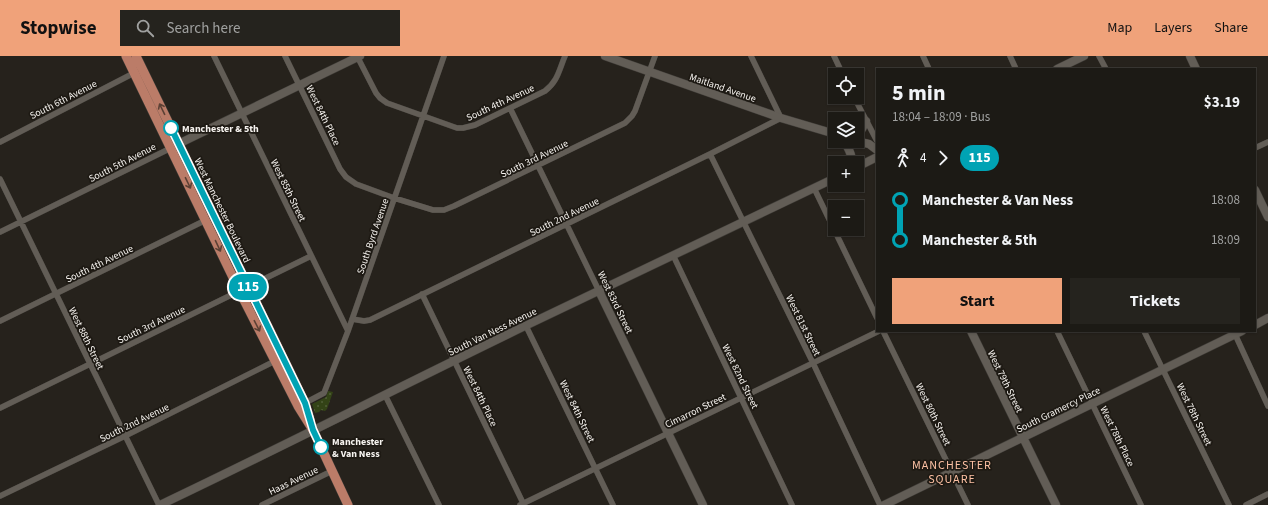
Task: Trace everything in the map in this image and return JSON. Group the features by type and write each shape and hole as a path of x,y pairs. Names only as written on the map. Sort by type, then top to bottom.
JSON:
{"main road":[{"name":"West Manchester Boulevard","path":"126,56 175,146 348,505"},
{"name":"West Manchester Boulevard","path":"136,56 206,220 244,290 275,361 301,405"}],"street":[{"name":"West 85th Street","path":"214,56 348,331"},
{"name":"West 84th Place","path":"285,56 340,169 346,177 356,184 394,198"},
{"name":"South 5th Avenue","path":"0,232 358,56"},
{"path":"358,56 376,93 380,98 387,103 422,116"},
{"name":"South Byrd Avenue","path":"301,405 324,393 348,331 444,56"},
{"name":"South 4th Avenue","path":"422,116 457,128 475,125 546,91 552,86 557,78 565,56"},
{"name":"Maitland Avenue","path":"604,56 781,118 828,132"},
{"path":"650,72 655,56"},
{"path":"751,56 781,118"},
{"path":"834,56 840,68"},
{"path":"923,56 929,68"},
{"path":"1010,56 1016,68"},
{"path":"1059,68 1084,56"},
{"path":"1099,56 1105,68"},
{"path":"1190,56 1196,68"},
{"name":"South 3rd Avenue","path":"394,198 434,210 444,210 625,124 635,111 650,72"},
{"name":"South 6th Avenue","path":"0,142 134,73"},
{"path":"858,104 876,139"},
{"name":"West 83rd Street","path":"510,108 703,505"},
{"name":"South 2nd Avenue","path":"352,319 364,321 370,320 781,118"},
{"path":"864,125 866,121"},
{"path":"1256,148 1268,142"},
{"path":"864,143 869,144 876,149"},
{"name":"West 81st Street","path":"710,154 813,363 880,505"},
{"path":"864,164 876,158"},
{"name":"West 88th Street","path":"0,179 159,505"},
{"name":"South Van Ness Avenue","path":"159,505 455,360 828,181"},
{"path":"814,188 876,316"},
{"path":"1256,192 1268,217"},
{"name":"South 4th Avenue","path":"0,321 206,220"},
{"name":"South 3rd Avenue","path":"0,408 311,256"},
{"name":"West 82nd Street","path":"673,256 792,505"},
{"name":"West 84th Place","path":"422,294 455,360 522,504"},
{"path":"1256,324 1268,318"},
{"name":"West 84th Street","path":"526,326 613,505"},
{"name":"Cimarron Street","path":"522,504 877,332"},
{"name":"West 80th Street","path":"883,332 968,505"},
{"name":"West 79th Street","path":"971,332 1056,505"},
{"name":"West 78th Place","path":"1058,332 1141,505"},
{"name":"West 78th Street","path":"1144,332 1229,505"},
{"path":"1237,332 1268,406"},
{"name":"South Gramercy Place","path":"884,505 1237,332"},
{"name":"South 2nd Avenue","path":"0,496 240,380 275,361"},
{"path":"385,395 439,505"},
{"name":"Haas Avenue","path":"262,505 332,471"},
{"path":"1246,505 1268,494"}],"green space":[{"path":"328,391 333,392 327,409 325,411 321,410 315,413 312,404 326,397"}],"bus line":[{"name":"115","path":"171,128 305,403 313,430 321,447"}],"place":[{"name":"Manchester & 5th","path":"171,128"},
{"name":"Manchester & Van Ness","path":"321,447"}],"district":[{"name":"MANCHESTER SQUARE","path":"952,472"}]}
